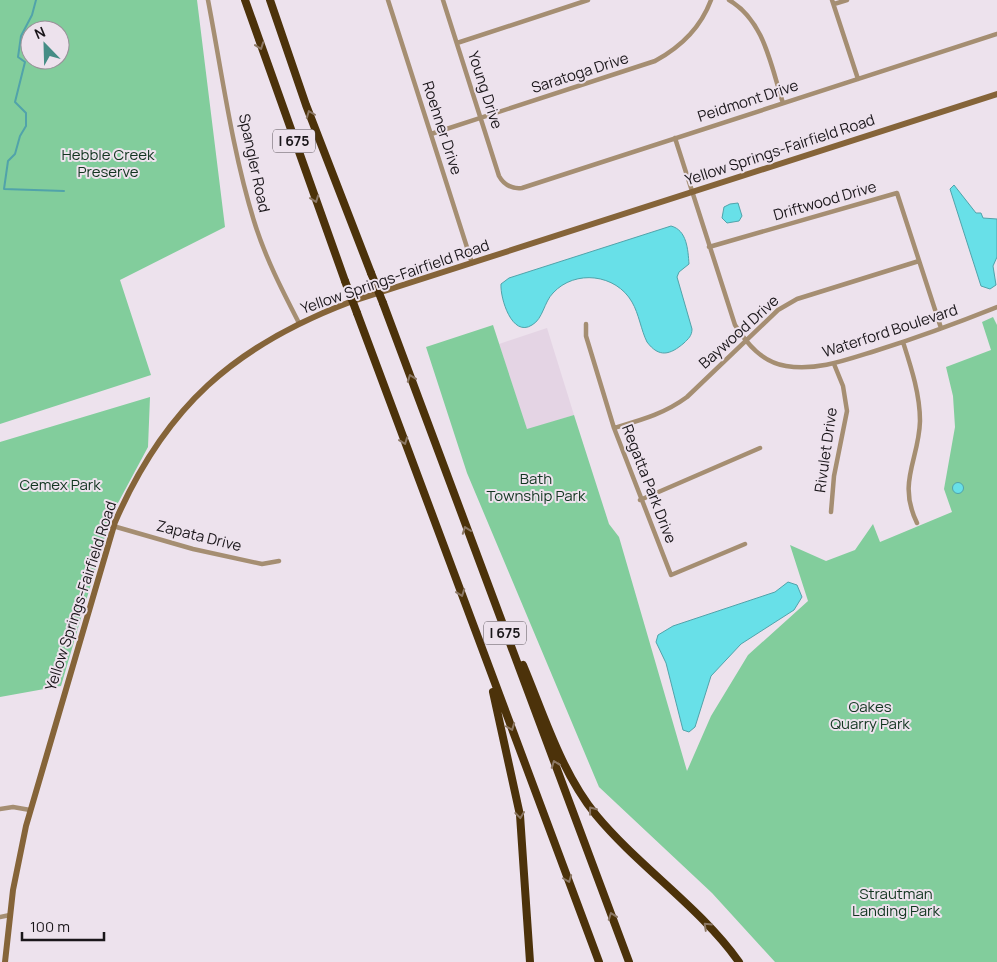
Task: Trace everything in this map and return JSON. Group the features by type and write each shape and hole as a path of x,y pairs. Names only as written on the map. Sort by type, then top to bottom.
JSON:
{"highway":[{"name":"I 675","path":"245,0 345,281 599,962"},
{"name":"I 675","path":"270,0 306,105 384,303 473,548 629,962"},
{"path":"473,548 569,773 581,796 611,832 714,932 739,962"},
{"path":"475,632 494,694 517,796 530,962"}],"main road":[{"name":"Yellow Springs-Fairfield Road","path":"5,962 19,858 30,810 113,526 143,464 184,409 210,383 246,354 298,323 350,302 997,94"}],"street":[{"name":"Spangler Road","path":"208,0 244,186 264,249 298,323"},
{"name":"Roehner Drive","path":"388,0 472,263"},
{"name":"Young Drive","path":"443,0 499,176 506,185"},
{"path":"457,43 588,0"},
{"name":"Saratoga Drive","path":"431,134 655,61 678,46 690,35 700,22 711,0"},
{"path":"729,0 747,14 759,32 783,103"},
{"path":"847,0 833,2 858,79"},
{"name":"Peidmont Drive","path":"506,185 522,188 997,34"},
{"name":"Waterford Boulevard","path":"675,138 735,325 745,341 762,357 784,366 809,368 834,364 903,342 997,308"},
{"name":"Driftwood Drive","path":"709,247 897,193 941,328"},
{"name":"Baywood Drive","path":"614,428 656,416 672,408 687,397 778,310 797,299 919,261"},
{"name":"Regatta Park Drive","path":"586,324 586,336 614,428 640,500 671,575 745,544"},
{"path":"903,342 915,378 920,422 908,478 910,509 917,522"},
{"name":"Rivulet Drive","path":"831,512 834,476 843,442 847,411 843,386 834,364"},
{"path":"640,500 760,448"},
{"name":"Zapata Drive","path":"113,526 190,548 262,564 279,561"},
{"path":"0,809 13,807 30,810"},
{"path":"0,917 10,915"}],"shaded area":[{"path":"547,328 574,415 527,430 499,344"}],"green space":[{"name":"Hebble Creek Preserve","path":"0,0 197,0 225,227 120,280 151,375 0,424"},
{"path":"993,317 997,325 997,962 775,962 712,893 599,787 467,473 426,347 493,325 527,429 574,415 609,524 619,537 687,771 711,716 748,655 808,601 790,545 826,561 855,550 873,524 880,542 952,512 944,489 955,427 953,396 946,367 991,350 982,322"},
{"name":"Cemex Park","path":"150,397 148,447 111,516 61,686 0,697 0,442"}],"water":[{"path":"954,185 976,213 981,213 983,218 997,219 997,257 993,266 996,285 990,289 981,286 950,189"},
{"path":"738,203 742,216 739,221 727,223 722,218 724,207"},
{"path":"671,226 680,232 686,241 689,264 679,272 677,277 692,329 688,339 674,350 660,353 651,347 647,342 632,302 625,293 616,285 595,278 572,280 562,285 550,297 539,319 532,325 525,328 519,326 509,315 505,307 501,284 509,278"},
{"path":"958,482 964,488 958,494 952,488"},
{"path":"788,582 797,585 802,597 794,610 741,644 711,676 695,727 689,732 683,730 666,663 656,642 658,635 673,626 775,592"}],"waterway":[{"path":"36,0 32,15 21,36 18,57 25,62 15,102 26,113 26,126 20,136 15,154 8,161 4,189 64,191"}],"park label":[{"name":"Bath Township Park","path":"536,488"},
{"name":"Oakes Quarry Park","path":"870,716"},
{"name":"Strautman Landing Park","path":"896,902"}]}
